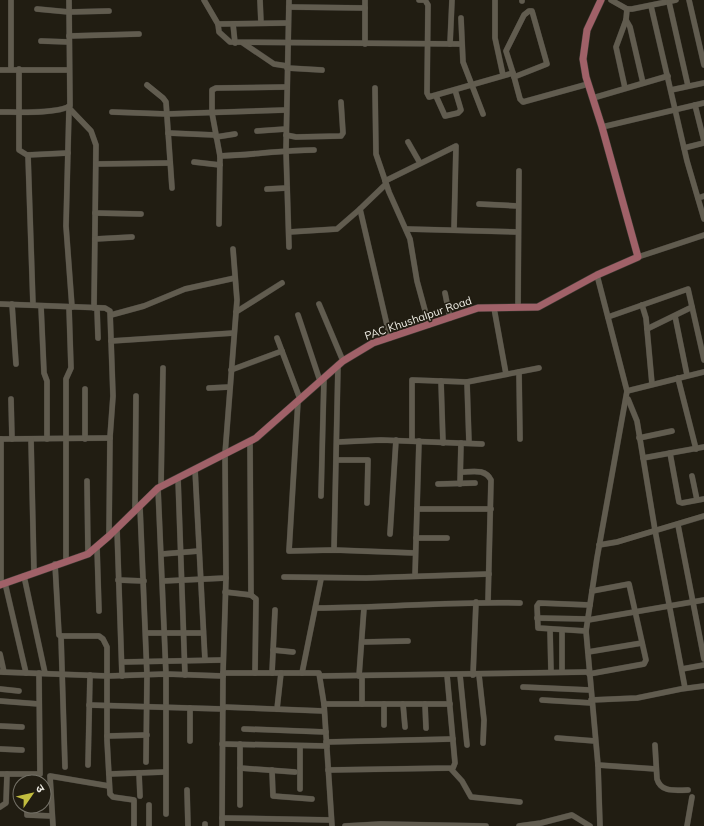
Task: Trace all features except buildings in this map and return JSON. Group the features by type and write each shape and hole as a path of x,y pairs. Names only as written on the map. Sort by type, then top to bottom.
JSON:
{"main road":[{"path":"602,0 591,18 584,44 583,59 588,84 602,127 638,257"},
{"name":"PAC Khushalpur Road","path":"2,584 66,560 88,554 117,529 160,487 256,438 341,363 367,347 478,308 538,307 597,275 638,257"}],"street":[{"path":"10,69 11,0"},
{"path":"66,560 66,379 70,374 71,368 66,226 68,108 71,103 69,70 69,0"},
{"path":"204,0 218,24 220,34 230,42 235,43 461,44"},
{"path":"260,0 261,23"},
{"path":"289,0 286,87 289,247"},
{"path":"365,0 365,44"},
{"path":"419,0 425,0 428,4 427,93 429,97 503,75 513,75 547,64 532,11 529,11 524,15 506,51 513,75 520,99 523,102 588,84"},
{"path":"450,44 452,0"},
{"path":"495,0 495,38 503,75"},
{"path":"611,0 627,9 651,6 676,0"},
{"path":"689,0 704,65"},
{"path":"668,2 688,86"},
{"path":"651,6 684,148 704,219"},
{"path":"289,7 365,8"},
{"path":"37,9 69,12 109,11"},
{"path":"624,88 616,47 626,20 627,9"},
{"path":"461,18 463,62 483,114"},
{"path":"626,20 630,27 643,83"},
{"path":"218,24 288,24"},
{"path":"232,24 235,43"},
{"path":"42,41 139,34"},
{"path":"242,43 274,64 287,68 322,70"},
{"path":"19,69 19,150 28,155 68,153"},
{"path":"0,70 69,70"},
{"path":"593,98 668,76"},
{"path":"671,90 704,83"},
{"path":"147,85 165,100 172,188"},
{"path":"219,224 220,156 215,136 211,92 214,89 286,87"},
{"path":"375,88 376,154 385,182 412,244 417,281 430,325"},
{"path":"436,96 445,116 458,113 461,110 455,90"},
{"path":"257,131 286,132 296,137 341,136 343,133 341,102"},
{"path":"602,127 704,103"},
{"path":"684,148 704,142 695,105"},
{"path":"0,112 68,108 91,131 96,145 95,239 98,338"},
{"path":"112,112 167,114 286,110"},
{"path":"168,133 215,136 235,134"},
{"path":"408,142 420,163"},
{"path":"289,232 337,229 360,209 385,182 453,146 457,147 454,230"},
{"path":"220,156 286,150 314,150"},
{"path":"28,155 33,305"},
{"path":"194,162 220,165"},
{"path":"96,164 170,163"},
{"path":"518,307 517,232 519,171"},
{"path":"266,189 287,188"},
{"path":"698,198 704,196"},
{"path":"479,204 518,206"},
{"path":"360,209 390,338"},
{"path":"95,213 141,214"},
{"path":"406,229 517,232"},
{"path":"638,257 704,235"},
{"path":"95,239 132,237"},
{"path":"222,826 223,660 226,578 225,454 236,312 233,249"},
{"path":"597,275 627,394 637,421 669,608 686,688"},
{"path":"111,315 144,306 185,289 235,278"},
{"path":"236,312 282,282"},
{"path":"608,317 688,290 704,360"},
{"path":"445,293 450,318"},
{"path":"0,304 108,309 111,315 113,396 110,438 109,536"},
{"path":"12,304 16,364"},
{"path":"319,304 341,363 334,550"},
{"path":"642,305 647,329 652,384"},
{"path":"41,306 44,373 47,381 47,439"},
{"path":"647,329 692,307"},
{"path":"494,308 506,374"},
{"path":"298,315 322,380 321,496"},
{"path":"674,316 687,375"},
{"path":"111,341 234,333"},
{"path":"277,338 299,400 288,549 290,552 334,550 415,553"},
{"path":"232,370 282,351"},
{"path":"163,368 160,487 166,661 166,814"},
{"path":"412,441 412,380 467,382 539,368"},
{"path":"519,372 520,439"},
{"path":"627,394 652,384 704,372"},
{"path":"678,378 696,449"},
{"path":"441,381 443,442"},
{"path":"467,382 469,443"},
{"path":"209,388 230,387"},
{"path":"85,389 85,439"},
{"path":"519,826 542,825 572,815 590,826 600,825 598,765 591,702 586,631 599,545 627,394"},
{"path":"136,396 137,509 144,581 147,661 146,762"},
{"path":"11,399 12,439"},
{"path":"639,438 672,431"},
{"path":"26,673 2,584 1,439 110,438"},
{"path":"31,439 34,572"},
{"path":"338,442 396,440 482,444"},
{"path":"390,534 396,440"},
{"path":"250,441 251,595 256,602 255,673"},
{"path":"415,576 419,442"},
{"path":"460,484 461,443"},
{"path":"643,458 704,447"},
{"path":"670,453 680,502 682,503 704,498"},
{"path":"337,460 368,460 367,503"},
{"path":"195,469 205,660"},
{"path":"461,472 481,472 489,477 491,483 488,602"},
{"path":"692,476 697,500"},
{"path":"178,478 185,675"},
{"path":"87,481 88,554"},
{"path":"438,484 476,484"},
{"path":"417,509 491,509"},
{"path":"599,545 617,542 704,516"},
{"path":"678,525 704,660"},
{"path":"117,529 122,676"},
{"path":"416,538 447,538"},
{"path":"97,547 99,611"},
{"path":"162,554 199,551"},
{"path":"55,564 58,633 61,636 63,674 65,767"},
{"path":"284,577 322,579 489,574"},
{"path":"24,576 42,673 39,704 40,774"},
{"path":"163,581 226,578"},
{"path":"302,673 322,579"},
{"path":"118,580 144,581"},
{"path":"0,654 2,672 108,676 166,674 223,675 255,673 317,673 320,676 360,676 551,672 589,673 644,664 646,660 628,584 592,591"},
{"path":"225,592 251,595"},
{"path":"537,618 588,619 669,608 704,600"},
{"path":"476,602 479,674 484,720 483,743"},
{"path":"316,608 364,608 476,602 520,603"},
{"path":"586,631 538,628 537,606 540,603 590,605"},
{"path":"362,704 360,676 364,608"},
{"path":"272,673 275,610"},
{"path":"550,629 551,672"},
{"path":"562,630 562,672"},
{"path":"146,634 203,633"},
{"path":"61,636 99,636 103,639 107,647 107,736 109,786 111,796 134,800 134,826"},
{"path":"362,642 408,641"},
{"path":"588,652 642,643"},
{"path":"273,650 293,652"},
{"path":"122,662 223,660"},
{"path":"682,669 704,665"},
{"path":"277,709 281,673"},
{"path":"88,764 90,675"},
{"path":"447,675 455,763 451,769"},
{"path":"460,675 467,745"},
{"path":"222,818 331,823 327,744 320,676"},
{"path":"542,700 591,702 637,698 686,688 704,686"},
{"path":"523,687 590,690"},
{"path":"0,689 19,691"},
{"path":"0,701 39,704"},
{"path":"89,705 108,704 190,708 324,711"},
{"path":"324,704 450,704"},
{"path":"384,704 384,724"},
{"path":"403,704 405,727"},
{"path":"424,704 426,728"},
{"path":"190,708 190,741"},
{"path":"0,726 22,727"},
{"path":"244,729 326,732"},
{"path":"107,736 147,736"},
{"path":"557,738 595,741"},
{"path":"222,744 300,746 453,740"},
{"path":"240,744 240,805"},
{"path":"655,744 657,782 664,789 688,790"},
{"path":"300,746 300,789"},
{"path":"0,749 22,750"},
{"path":"598,765 656,769"},
{"path":"240,768 295,772"},
{"path":"328,770 451,769 462,781 471,797 520,802"},
{"path":"272,770 273,796 312,799"},
{"path":"109,774 165,772"},
{"path":"139,773 140,796"},
{"path":"0,774 12,774"},
{"path":"0,807 6,803 7,774"},
{"path":"52,776 109,786"},
{"path":"187,790 188,826"},
{"path":"687,826 692,797"},
{"path":"149,805 149,826"},
{"path":"27,814 52,816 53,826"},
{"path":"281,820 281,826"},
{"path":"345,826 381,824 486,826"}]}
